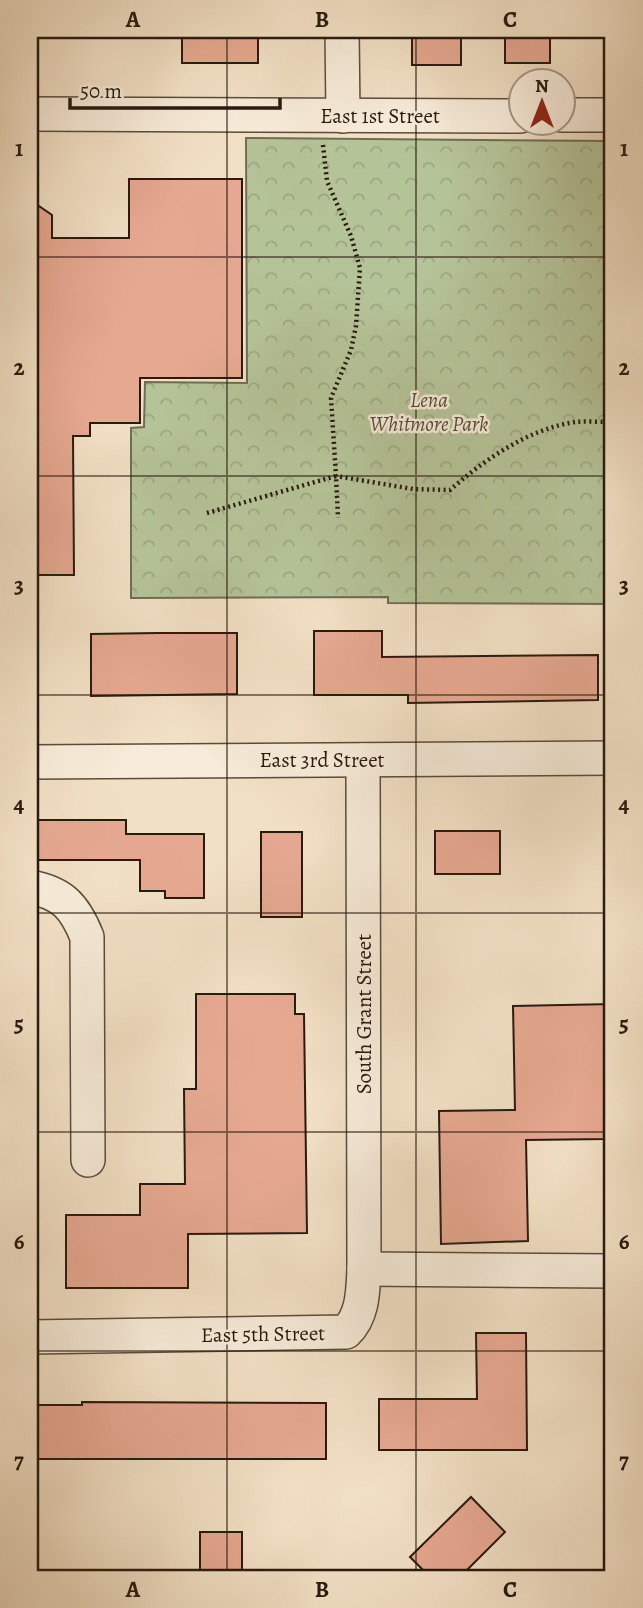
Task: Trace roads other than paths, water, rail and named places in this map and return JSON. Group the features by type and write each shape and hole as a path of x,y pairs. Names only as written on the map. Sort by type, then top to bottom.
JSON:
{"street":[{"path":"333,128 342,30"},
{"name":"East 1st Street","path":"30,114 333,128 506,117"},
{"path":"576,115 613,115"},
{"name":"East 3rd Street","path":"30,762 613,758"},
{"name":"South Grant Street","path":"363,760 364,1269"},
{"path":"30,887 49,890 77,911 87,937 88,1160"},
{"path":"364,1269 613,1271"},
{"name":"East 5th Street","path":"30,1336 346,1332 355,1324 363,1296 364,1269"}],"park label":[{"name":"Lena Whitmore Park","path":"429,412"}]}
